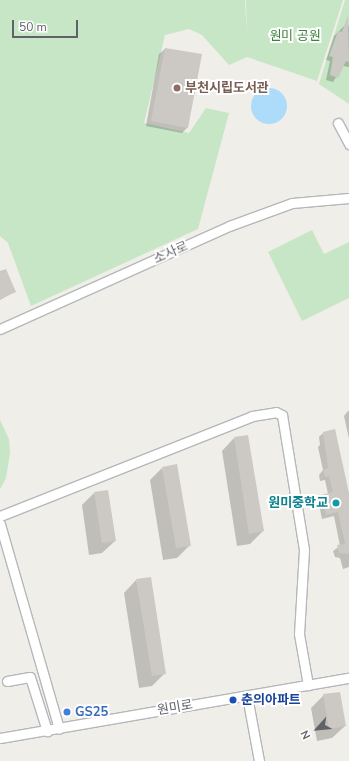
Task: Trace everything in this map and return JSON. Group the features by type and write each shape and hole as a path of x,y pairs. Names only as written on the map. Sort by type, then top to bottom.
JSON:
{"street":[{"path":"338,123 349,144"},
{"name":"소사로","path":"0,329 229,226 292,203 349,198"},
{"path":"0,516 252,416 276,412 282,415 304,550 299,634 308,685"},
{"path":"0,524 59,729"},
{"path":"7,681 30,677 47,731"},
{"name":"원미로","path":"0,738 349,678"},
{"path":"247,696 259,761"}],"green space":[{"name":"원미 공원","path":"0,0 245,0 247,35 246,0 343,0 317,81 247,57 229,65 202,35 189,29 165,35 144,123 189,133 206,108 229,113 198,229 31,306 8,243 0,236"},
{"path":"345,0 349,0 349,104 319,84"},
{"path":"312,230 324,254 349,242 349,298 302,321 268,252"},
{"path":"0,420 9,439 10,453 6,478 0,489"}],"water":[{"path":"269,88 279,91 284,96 287,106 284,116 279,121 269,124 259,121 254,116 251,106 254,96 259,91"}],"building":[{"path":"348,15 349,62 346,61 338,78 330,75 333,57 329,56 338,31 342,32"},
{"name":"부천시립도서관","path":"165,48 202,54 188,128 151,121"},
{"path":"6,269 16,292 0,299 0,271"},
{"name":"원미중학교","path":"335,429 349,493 349,554 339,553 337,545 345,544 338,512 326,515 321,495 333,492 329,476 325,477 323,470 328,468 323,432"},
{"path":"248,435 264,531 249,534 234,437"},
{"path":"177,464 191,546 176,548 162,467"},
{"path":"108,490 116,541 102,543 94,492"},
{"path":"151,577 166,674 152,676 136,579"},
{"path":"340,692 346,726 329,729 323,694"}],"place":[{"name":"부천시립도서관","path":"177,88"},
{"name":"원미중학교","path":"336,503"},
{"name":"춘의아파트","path":"233,700"},
{"name":"GS25","path":"67,712"}]}
